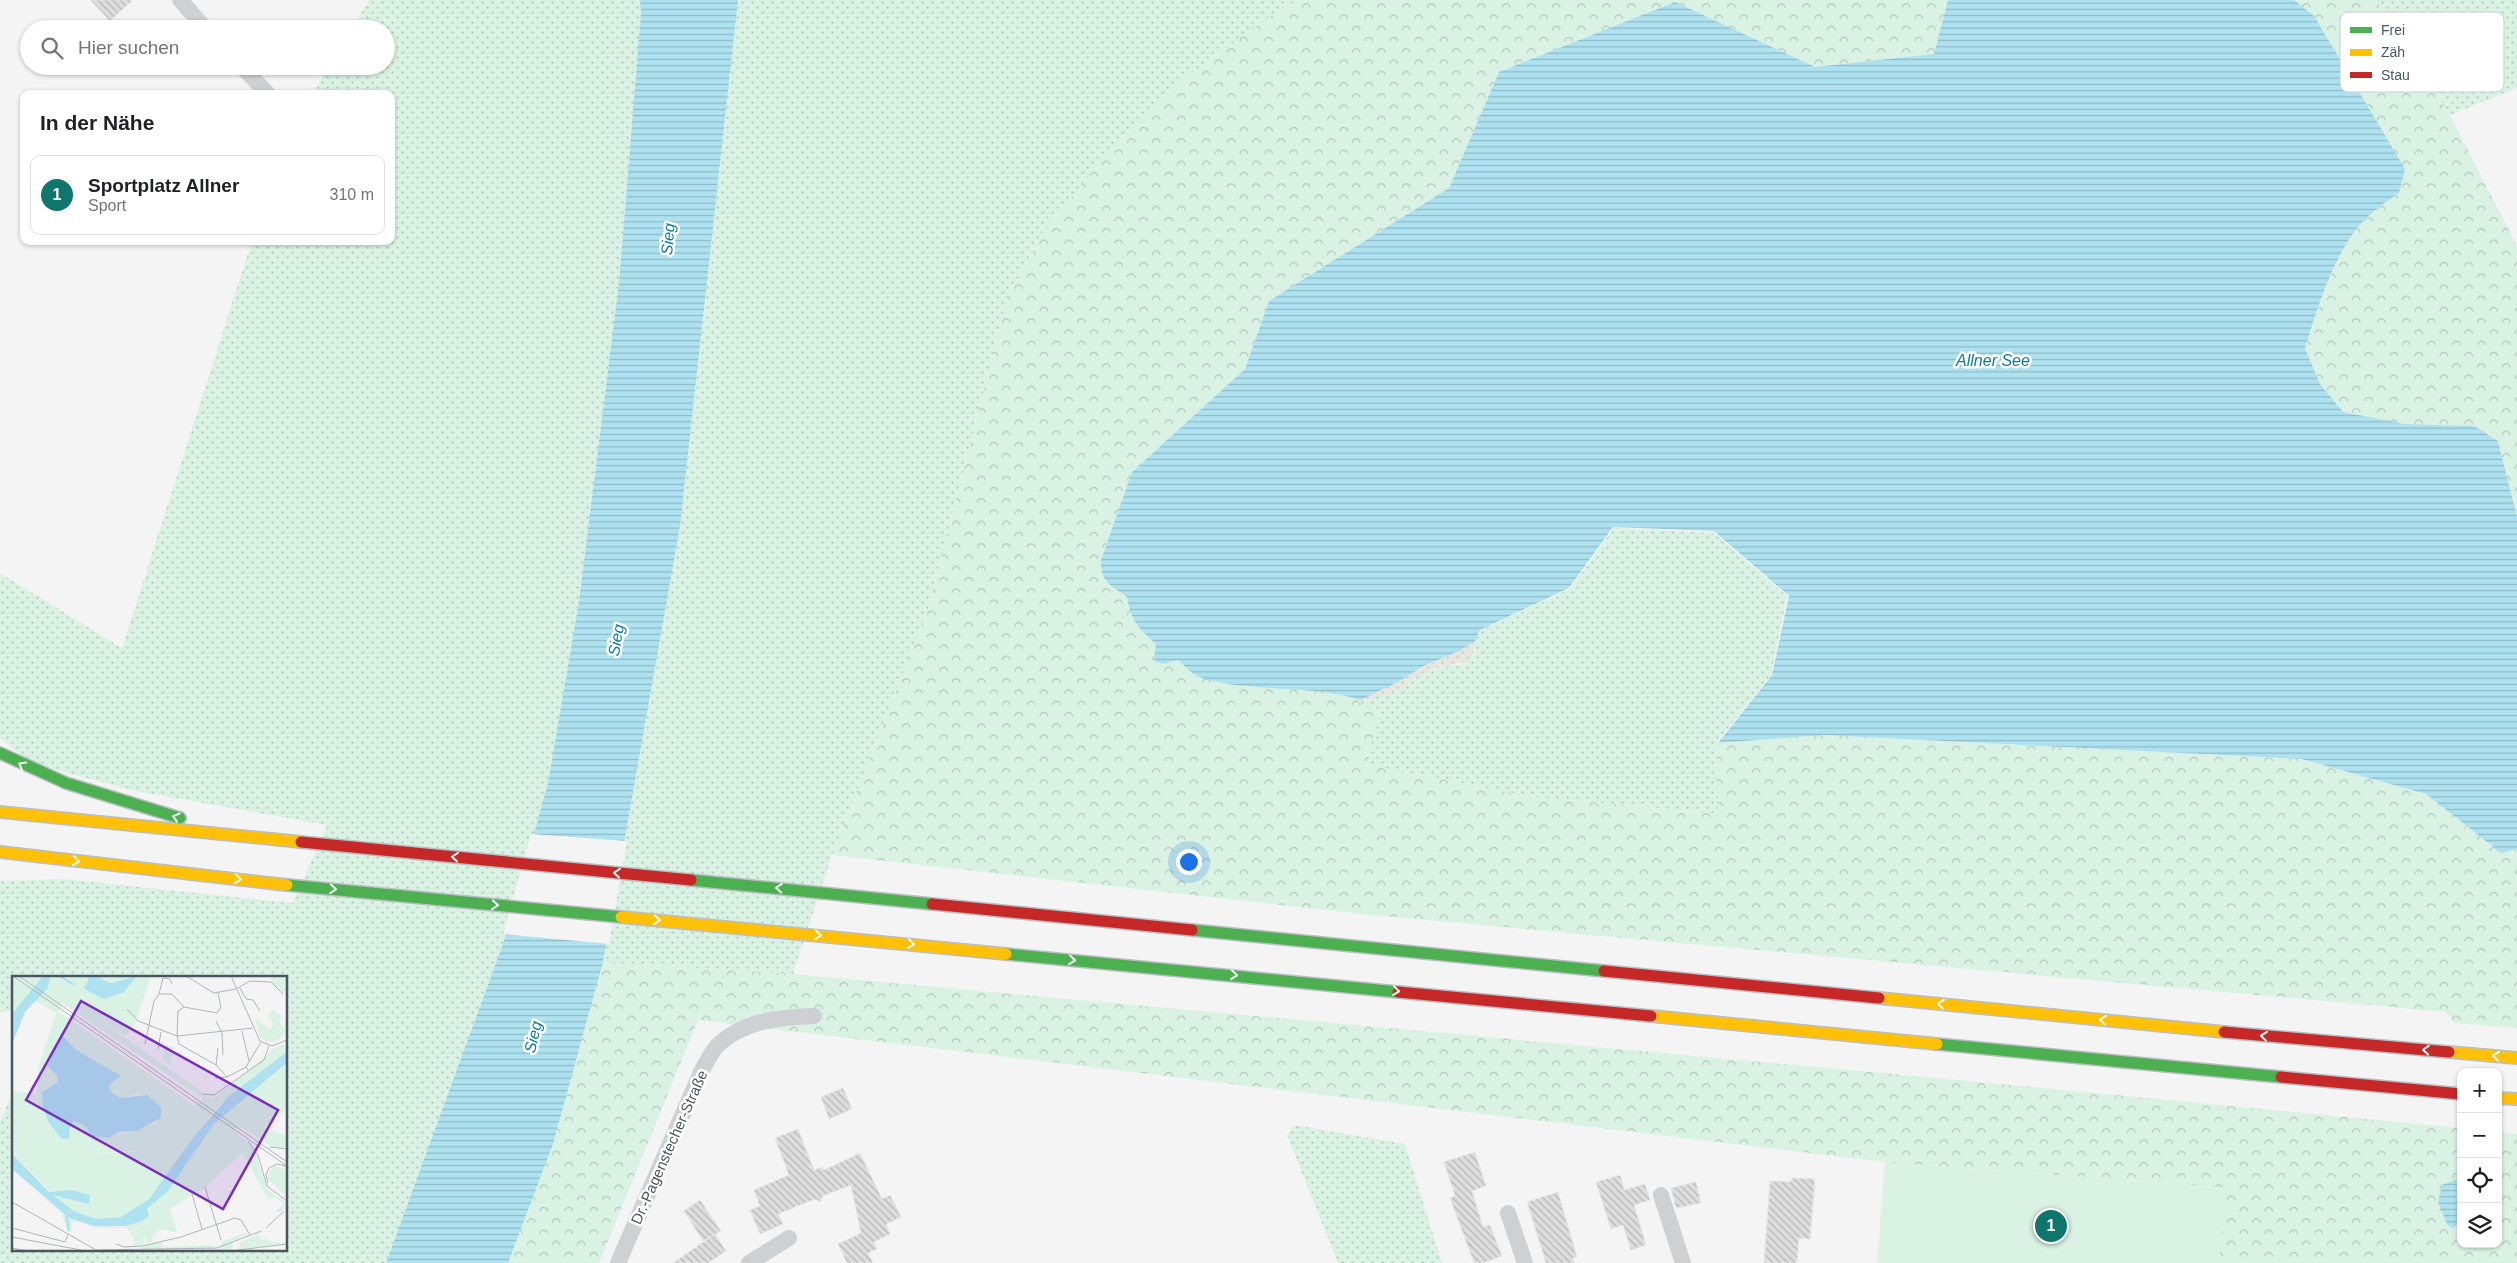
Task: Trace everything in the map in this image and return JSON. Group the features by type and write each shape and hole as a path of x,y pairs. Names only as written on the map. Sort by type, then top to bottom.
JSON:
{"highway":[{"path":"0,753 30,770 76,788 239,836"},
{"path":"0,812 2314,1041 2517,1058"},
{"path":"0,853 285,885 2457,1094"},
{"path":"2502,1098 2517,1100"}],"street":[{"path":"180,0 198,20"},
{"path":"250,75 264,90"},
{"name":"Dr.-Pagenstecher-Straße","path":"618,1263 702,1070 719,1044 748,1026 778,1017 814,1016"},
{"path":"1661,1195 1683,1263"},
{"path":"1508,1213 1525,1263"},
{"path":"750,1263 789,1238"}],"green space":[{"path":"369,0 640,0 641,13 619,283 579,601 548,783 503,944 386,1263 0,1263 0,1122 12,1094 12,1250 288,1250 288,976 12,976 12,1011 0,1012 0,881 63,879 293,903 327,825 136,791 33,764 0,738 0,573 122,648 251,245 395,245 395,90 315,90 324,75 395,75 395,20 357,20"},
{"path":"738,0 1299,0 1268,18 1043,233 1007,299 928,609 832,855 793,974 603,962 680,526"},
{"path":"1299,0 1948,0 1934,54 1815,67 1675,2 1499,72 1449,188 1269,301 1245,369 1132,472 1101,560 1101,567 1102,573 1111,586 1127,597 1136,624 1157,644 1154,661 1164,664 1178,660 1198,676 1341,694 1360,700 1358,702 1379,714 1366,764 1526,796 1718,814 1716,743 1824,735 2302,759 2426,794 2501,853 2517,849 2517,1028 2454,1023 2446,1012 1381,916 832,855 928,609 1007,299 1043,233 1117,140 1184,78 1268,18"},
{"path":"2294,0 2375,0 2385,12 2340,12 2340,85"},
{"path":"2375,0 2517,0 2517,88 2450,115 2436,92 2504,92 2504,12 2385,12"},
{"path":"2344,92 2436,92 2517,246 2517,517 2498,441 2474,426 2405,424 2343,412 2320,384 2305,348 2331,275 2350,239 2361,224 2377,208 2399,193"},
{"path":"1614,528 1714,533 1787,596 1771,675 1716,743 1719,814 1526,796 1365,764 1379,714 1357,702 1360,700 1366,701 1398,687 1403,687 1409,679 1448,665 1461,665 1474,654 1475,641 1481,630 1570,589"},
{"path":"603,962 793,974 1916,1076 2457,1128 2457,1179 2452,1228 2457,1226 2457,1248 2502,1248 2502,1132 2517,1134 2517,1263 2219,1263 2226,1188 1885,1162 698,1020 599,1263 508,1263 553,1144"},
{"path":"1294,1125 1405,1144 1442,1263 1338,1263 1287,1135"},
{"path":"1885,1162 2227,1188 2219,1263 1877,1263"}],"sand":[{"path":"1475,641 1473,654 1468,660 1423,673 1403,687 1398,687 1390,694 1368,700 1360,700"}],"water":[{"name":"Sieg","path":"640,0 738,0 680,526 603,962 553,1144 508,1263 386,1263 503,944 548,783 579,601 619,283 641,13"},
{"name":"Allner See","path":"1948,0 2294,0 2314,16 2340,60 2340,92 2359,92 2405,169 2399,193 2377,208 2361,224 2340,256 2323,293 2305,348 2320,384 2343,412 2405,424 2474,426 2498,441 2517,517 2517,849 2501,853 2426,794 2302,759 1824,735 1718,743 1772,675 1789,596 1714,531 1613,527 1569,588 1480,630 1475,641 1461,650 1424,666 1396,683 1360,700 1320,692 1219,682 1196,676 1178,660 1164,664 1154,661 1156,644 1136,624 1127,597 1111,586 1102,573 1101,567 1101,560 1132,472 1245,369 1269,301 1449,188 1499,72 1675,2 1815,67 1934,54"},
{"path":"2457,1179 2457,1226 2452,1228 2447,1224 2438,1202 2442,1185"}],"pier":[{"path":"531,834 627,841 609,944 503,934"}],"building":[{"path":"90,0 133,0 111,20"},
{"path":"843,1088 852,1109 829,1119 821,1097"},
{"path":"798,1129 814,1170 822,1167 824,1170 860,1153 882,1199 890,1195 901,1217 886,1224 890,1234 874,1242 877,1249 868,1253 873,1263 847,1263 838,1244 861,1233 851,1185 823,1196 820,1202 815,1199 778,1214 783,1224 760,1234 750,1210 760,1206 754,1190 789,1175 775,1138"},
{"path":"1475,1152 1486,1186 1472,1191 1483,1227 1490,1225 1502,1256 1483,1263 1474,1263 1450,1198 1455,1196 1444,1162"},
{"path":"1620,1175 1624,1190 1645,1184 1650,1200 1634,1205 1646,1245 1631,1250 1623,1225 1611,1229 1596,1182"},
{"path":"1792,1178 1815,1179 1810,1239 1799,1238 1797,1263 1764,1263 1770,1181 1791,1182"},
{"path":"1696,1182 1701,1203 1676,1208 1671,1188"},
{"path":"1558,1192 1577,1257 1573,1258 1574,1263 1546,1263 1527,1202"},
{"path":"700,1200 721,1231 703,1241 684,1211"},
{"path":"715,1234 726,1251 708,1263 673,1263"}],"traffic: fast":[{"path":"0,753 66,783 180,818"},
{"path":"691,880 932,904"},
{"path":"287,885 621,917"},
{"path":"1192,930 1604,971"},
{"path":"1006,954 1398,992"},
{"path":"1937,1044 2281,1077"}],"traffic: slow":[{"path":"0,812 301,842"},
{"path":"0,852 287,885"},
{"path":"621,917 1006,954"},
{"path":"1879,998 2224,1032"},
{"path":"1651,1016 1937,1044"},
{"path":"2449,1052 2517,1058"},
{"path":"2502,1098 2517,1099"}],"traffic: jam":[{"path":"301,842 691,880"},
{"path":"932,904 1192,930"},
{"path":"1604,971 1879,998"},
{"path":"1398,992 1651,1016"},
{"path":"2224,1032 2449,1052"},
{"path":"2281,1077 2457,1094"}],"place":[{"name":"Sportplatz Allner","path":"2051,1226"}]}
